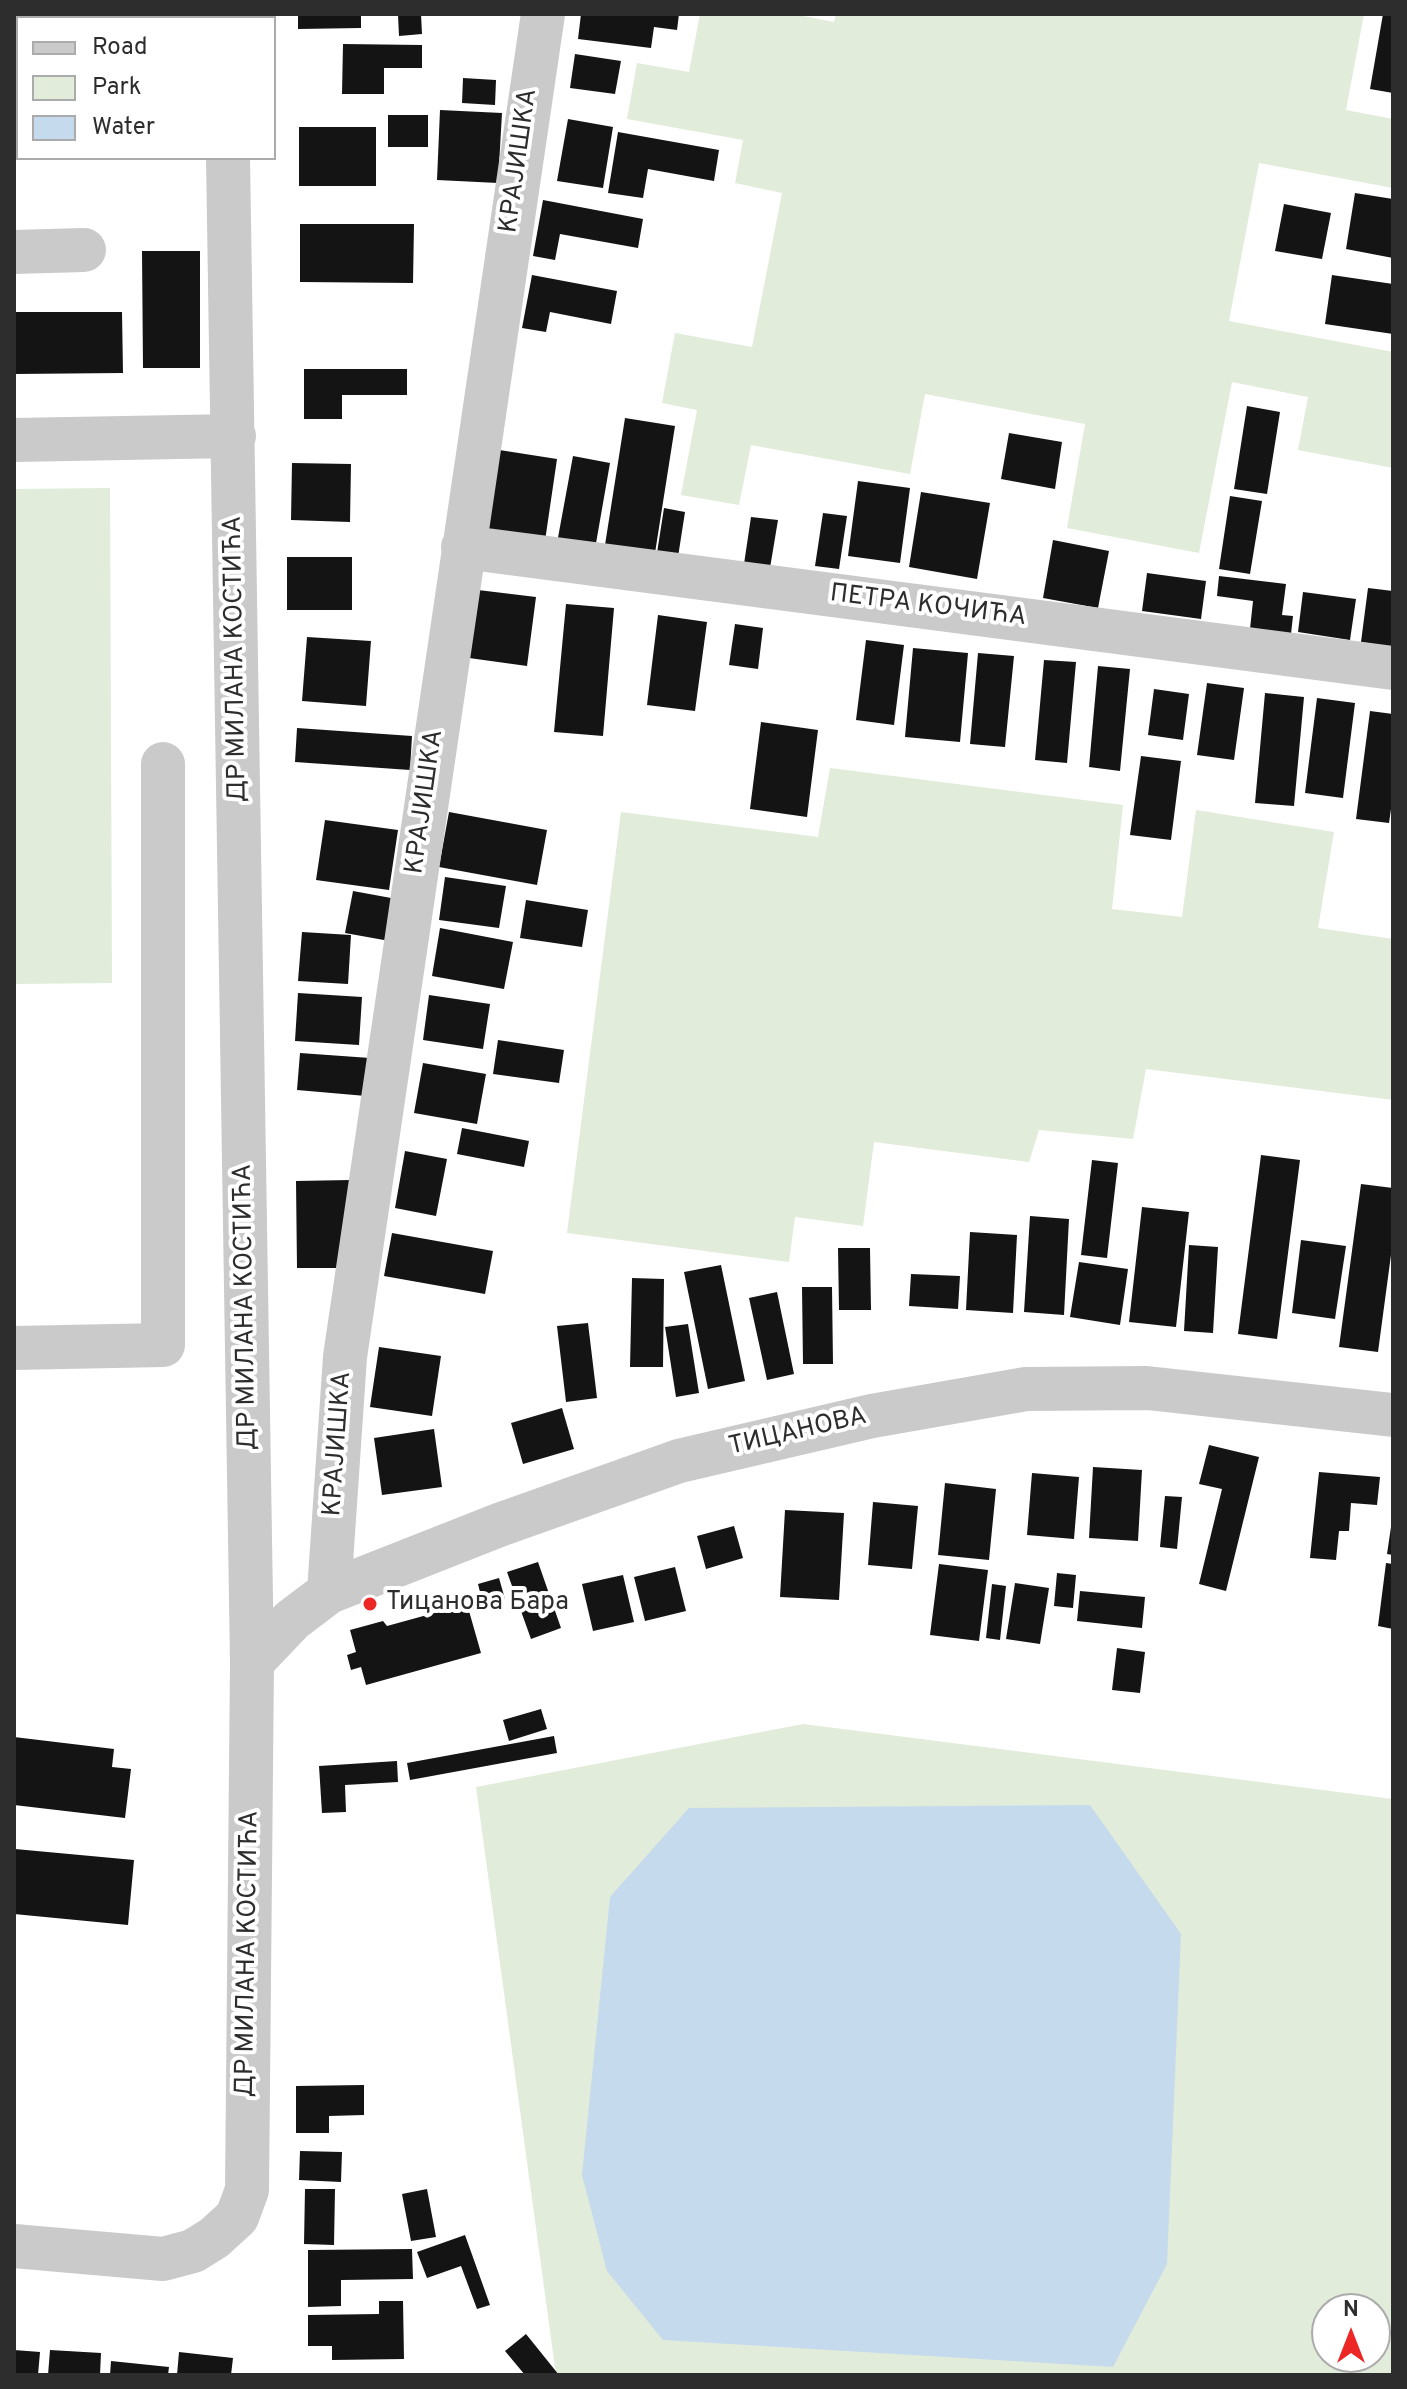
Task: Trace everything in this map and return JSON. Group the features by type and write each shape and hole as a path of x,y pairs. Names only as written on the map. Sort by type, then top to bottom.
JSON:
{"street":[{"name":"КРАЈИШКА","path":"329,1592 345,1357 543,14"},
{"name":"ДР МИЛАНА КОСТИЋА","path":"14,2246 163,2259 193,2251 214,2238 237,2217 247,2190 252,1662 228,160"},
{"path":"14,252 84,250"},
{"path":"14,440 234,436"},
{"name":"ПЕТРА КОЧИЋА","path":"463,547 1393,668"},
{"path":"14,1348 163,1345 163,764"},
{"name":"ТИЦАНОВА","path":"252,1662 292,1620 329,1592 499,1525 679,1461 872,1416 1026,1389 1147,1388 1393,1415"}],"green space":[{"path":"700,14 793,14 834,22 836,14 1364,14 1346,110 1393,119 1393,188 1259,163 1229,321 1393,352 1393,468 1298,450 1308,397 1232,382 1199,553 1067,528 1085,424 925,394 910,474 751,445 739,505 681,495 697,410 662,403 675,333 752,347 782,193 735,183 743,140 627,119 637,63 689,72"},
{"path":"110,488 112,983 14,984 14,489"},
{"path":"830,768 1123,805 1112,909 1182,917 1196,810 1334,832 1318,928 1393,939 1393,1100 1146,1069 1133,1139 1039,1130 1029,1162 874,1142 863,1226 795,1217 789,1262 567,1233 621,812 818,837"},
{"path":"803,1724 1393,1799 1393,2375 556,2375 476,1787"}],"water":[{"path":"1090,1805 1181,1934 1167,2264 1113,2367 663,2340 607,2271 582,2175 610,1897 689,1808"}],"building":[{"path":"66,14 199,14 199,16"},
{"path":"298,14 361,14 361,28 298,29"},
{"path":"421,14 422,34 399,36 398,15"},
{"path":"581,14 679,14 677,30 654,27 651,48 578,39"},
{"path":"1383,14 1393,14 1393,93 1370,89"},
{"path":"343,44 422,45 422,68 384,68 384,94 342,94"},
{"path":"575,54 621,61 615,94 570,88"},
{"path":"463,78 496,80 495,105 462,103"},
{"path":"440,110 502,113 498,183 437,180"},
{"path":"388,115 428,115 428,147 388,147"},
{"path":"568,119 613,127 603,188 557,181"},
{"path":"299,127 376,127 376,186 299,186"},
{"path":"618,132 719,150 714,181 648,169 643,198 608,193"},
{"path":"1355,193 1393,199 1393,258 1346,249"},
{"path":"543,200 643,219 638,248 560,234 555,260 533,256"},
{"path":"1284,204 1331,213 1322,259 1275,251"},
{"path":"300,224 414,224 413,283 300,282"},
{"path":"142,251 200,251 200,368 143,368"},
{"path":"532,275 617,291 611,324 550,312 546,332 522,328"},
{"path":"1332,275 1393,284 1393,334 1325,324"},
{"path":"14,312 122,312 123,373 14,374"},
{"path":"304,369 407,369 407,395 342,395 342,419 304,419"},
{"path":"1247,406 1280,412 1267,494 1234,489"},
{"path":"625,418 675,426 655,553 605,545"},
{"path":"1009,433 1062,442 1055,489 1001,479"},
{"path":"493,449 557,459 545,541 480,530"},
{"path":"573,456 610,463 595,549 557,543"},
{"path":"292,463 351,464 350,522 291,520"},
{"path":"858,481 910,488 900,563 848,556"},
{"path":"921,492 990,503 977,579 909,567"},
{"path":"1230,496 1262,501 1250,574 1219,569"},
{"path":"664,508 685,512 678,557 657,553"},
{"path":"823,513 847,516 839,569 815,566"},
{"path":"751,517 778,520 770,568 744,564"},
{"path":"1053,540 1109,551 1098,608 1043,598"},
{"path":"287,557 352,557 352,610 287,610"},
{"path":"1147,573 1206,581 1201,619 1142,611"},
{"path":"1219,576 1286,584 1282,615 1293,616 1291,634 1250,629 1253,601 1217,596"},
{"path":"1368,588 1393,591 1393,647 1361,642"},
{"path":"478,590 536,597 527,666 469,658"},
{"path":"1303,592 1356,599 1350,640 1298,632"},
{"path":"566,604 614,608 603,736 554,732"},
{"path":"658,615 707,622 695,711 647,705"},
{"path":"735,624 763,628 758,669 729,665"},
{"path":"307,637 371,641 366,706 302,701"},
{"path":"866,640 904,645 894,725 856,720"},
{"path":"913,648 968,653 960,742 905,737"},
{"path":"978,653 1014,656 1005,747 970,744"},
{"path":"1044,660 1076,662 1067,763 1035,760"},
{"path":"1098,666 1130,669 1120,771 1089,767"},
{"path":"1207,683 1244,688 1234,760 1197,755"},
{"path":"1154,689 1189,694 1183,740 1148,735"},
{"path":"1265,693 1304,697 1294,806 1255,803"},
{"path":"1317,698 1355,703 1343,798 1305,793"},
{"path":"1370,711 1393,714 1393,795 1389,823 1356,819"},
{"path":"761,722 818,730 807,817 750,809"},
{"path":"297,728 412,736 410,770 295,762"},
{"path":"1141,756 1181,761 1171,840 1130,835"},
{"path":"449,812 547,830 537,885 439,867"},
{"path":"325,820 398,830 389,890 316,880"},
{"path":"445,877 506,886 499,928 439,920"},
{"path":"353,891 402,900 395,942 345,933"},
{"path":"526,900 588,910 582,947 520,938"},
{"path":"440,928 513,942 504,989 432,976"},
{"path":"302,932 351,935 348,984 298,981"},
{"path":"298,993 362,997 359,1045 295,1041"},
{"path":"429,995 490,1004 483,1049 423,1040"},
{"path":"498,1040 564,1050 559,1083 493,1074"},
{"path":"300,1053 370,1058 366,1096 297,1090"},
{"path":"423,1063 486,1074 477,1124 414,1113"},
{"path":"462,1128 529,1141 524,1167 457,1154"},
{"path":"405,1151 447,1159 436,1216 395,1208"},
{"path":"1261,1155 1300,1160 1277,1339 1238,1334"},
{"path":"1092,1160 1118,1163 1107,1258 1081,1255"},
{"path":"350,1180 351,1268 297,1268 296,1181"},
{"path":"1361,1184 1393,1188 1393,1240 1378,1352 1339,1347"},
{"path":"1142,1207 1189,1212 1176,1327 1129,1322"},
{"path":"1030,1216 1069,1219 1064,1315 1024,1312"},
{"path":"970,1232 1017,1235 1013,1313 966,1310"},
{"path":"392,1233 493,1251 485,1294 384,1276"},
{"path":"1301,1240 1346,1246 1335,1319 1292,1313"},
{"path":"1189,1245 1218,1247 1213,1333 1184,1331"},
{"path":"838,1248 870,1248 871,1310 839,1310"},
{"path":"1079,1262 1128,1269 1120,1325 1070,1317"},
{"path":"721,1265 745,1381 708,1389 684,1272"},
{"path":"911,1274 960,1276 958,1309 909,1306"},
{"path":"632,1278 664,1279 663,1367 630,1367"},
{"path":"802,1287 832,1287 833,1364 803,1364"},
{"path":"777,1292 794,1374 767,1380 749,1298"},
{"path":"588,1323 597,1398 566,1402 557,1326"},
{"path":"688,1324 699,1393 676,1397 665,1327"},
{"path":"379,1347 441,1356 432,1416 370,1407"},
{"path":"562,1408 574,1449 523,1464 511,1423"},
{"path":"434,1429 442,1487 382,1495 374,1438"},
{"path":"1209,1445 1259,1457 1226,1591 1199,1584 1222,1489 1199,1484"},
{"path":"1093,1467 1142,1470 1138,1541 1089,1538"},
{"path":"1319,1472 1380,1477 1377,1505 1351,1503 1349,1531 1339,1531 1336,1560 1310,1558"},
{"path":"1032,1473 1079,1477 1074,1539 1027,1535"},
{"path":"945,1483 996,1489 989,1560 938,1555"},
{"path":"1165,1496 1182,1497 1177,1549 1160,1547"},
{"path":"873,1502 918,1506 912,1569 868,1565"},
{"path":"785,1510 844,1513 839,1600 780,1597"},
{"path":"734,1526 743,1558 706,1569 697,1536"},
{"path":"1393,1527 1393,1555 1387,1554"},
{"path":"538,1562 561,1628 531,1639 507,1572"},
{"path":"1386,1563 1393,1564 1393,1629 1378,1626"},
{"path":"939,1564 988,1570 979,1641 930,1635"},
{"path":"675,1567 686,1611 645,1621 634,1577"},
{"path":"1057,1573 1076,1575 1073,1608 1054,1606"},
{"path":"623,1575 634,1622 593,1631 582,1584"},
{"path":"499,1578 505,1599 483,1604 478,1584"},
{"path":"1015,1583 1049,1588 1040,1644 1006,1639"},
{"path":"992,1584 1006,1586 1000,1640 986,1638"},
{"path":"1080,1591 1145,1597 1142,1628 1077,1621"},
{"path":"467,1604 481,1653 366,1685 361,1667 351,1670 347,1655 356,1652 350,1630 383,1621 387,1626"},
{"path":"1117,1648 1145,1652 1140,1693 1112,1690"},
{"path":"541,1709 547,1729 509,1741 503,1720"},
{"path":"554,1736 557,1753 410,1780 407,1763"},
{"path":"14,1737 114,1749 112,1767 131,1769 125,1818 14,1805"},
{"path":"397,1761 398,1782 345,1785 346,1812 322,1813 319,1766"},
{"path":"15,1849 134,1860 128,1925 14,1914"},
{"path":"364,2085 364,2115 329,2116 329,2133 296,2133 296,2086"},
{"path":"300,2151 342,2152 341,2182 299,2180"},
{"path":"305,2189 335,2189 334,2245 304,2244"},
{"path":"427,2189 436,2237 411,2241 402,2194"},
{"path":"465,2235 490,2305 477,2309 461,2266 427,2278 417,2252"},
{"path":"412,2249 413,2279 341,2280 341,2306 308,2307 308,2250"},
{"path":"379,2301 403,2301 404,2359 332,2360 332,2346 308,2346 308,2315 379,2314"},
{"path":"526,2334 559,2375 525,2375 505,2351"},
{"path":"14,2350 40,2352 38,2375 14,2375"},
{"path":"50,2350 101,2353 100,2375 48,2375"},
{"path":"179,2352 233,2358 231,2375 177,2375"},
{"path":"111,2361 169,2367 168,2375 110,2375"}],"place":[{"name":"Тицанова Бара","path":"370,1604"}]}
